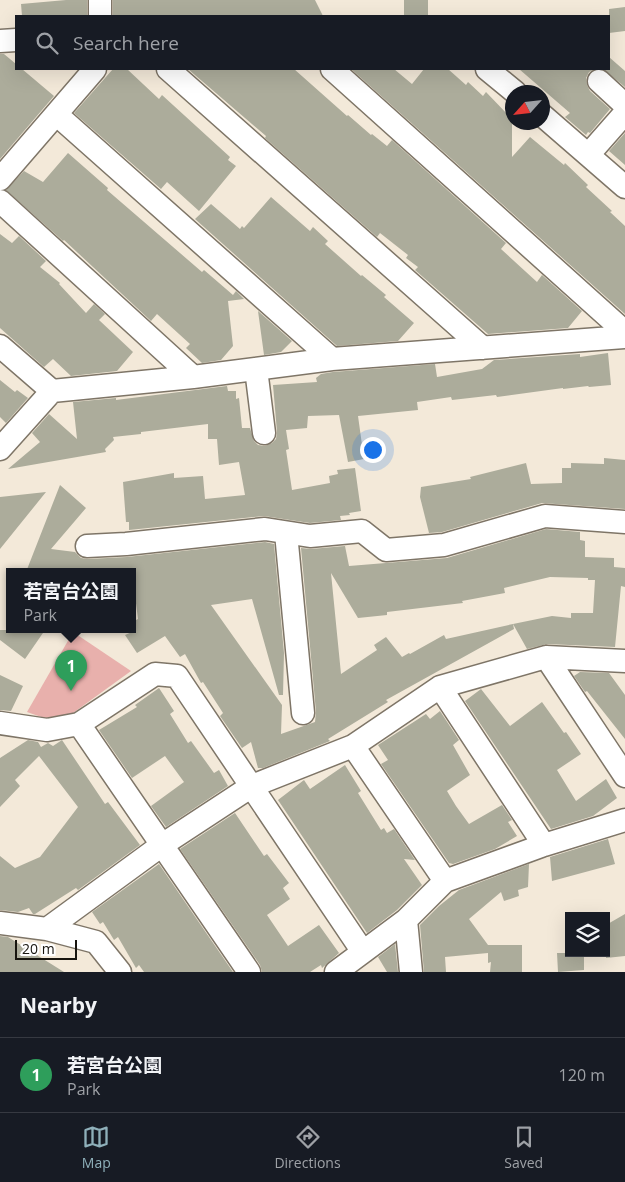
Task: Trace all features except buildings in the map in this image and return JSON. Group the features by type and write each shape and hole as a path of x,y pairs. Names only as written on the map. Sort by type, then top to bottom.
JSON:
{"street":[{"path":"100,0 100,15"},
{"path":"0,41 15,40"},
{"path":"0,179 93,70"},
{"path":"169,70 483,348"},
{"path":"333,70 625,332"},
{"path":"488,70 506,85"},
{"path":"599,81 625,106"},
{"path":"589,154 625,113"},
{"path":"56,114 332,359"},
{"path":"550,122 625,187"},
{"path":"0,201 193,377"},
{"path":"0,449 52,391 193,377 332,359 625,337"},
{"path":"0,346 52,391"},
{"path":"256,369 264,433"},
{"path":"87,546 126,544 264,529 310,536 362,531 386,550 444,545 545,516 625,522"},
{"path":"286,532 303,713"},
{"path":"47,929 162,845 252,786 353,746 440,687 546,657 625,661"},
{"path":"546,657 625,776"},
{"path":"0,723 46,730 79,724 155,674 177,676 363,952"},
{"path":"440,687 544,845"},
{"path":"79,724 248,972"},
{"path":"353,746 445,881"},
{"path":"336,972 406,920 445,881 544,845 625,820"},
{"path":"406,920 411,972"},
{"path":"0,923 47,929 96,942 120,972"}],"shaded area":[{"path":"72,633 131,671 73,713 47,719 27,712"}],"place":[{"name":"若宮台公園","path":"71,691"}]}
